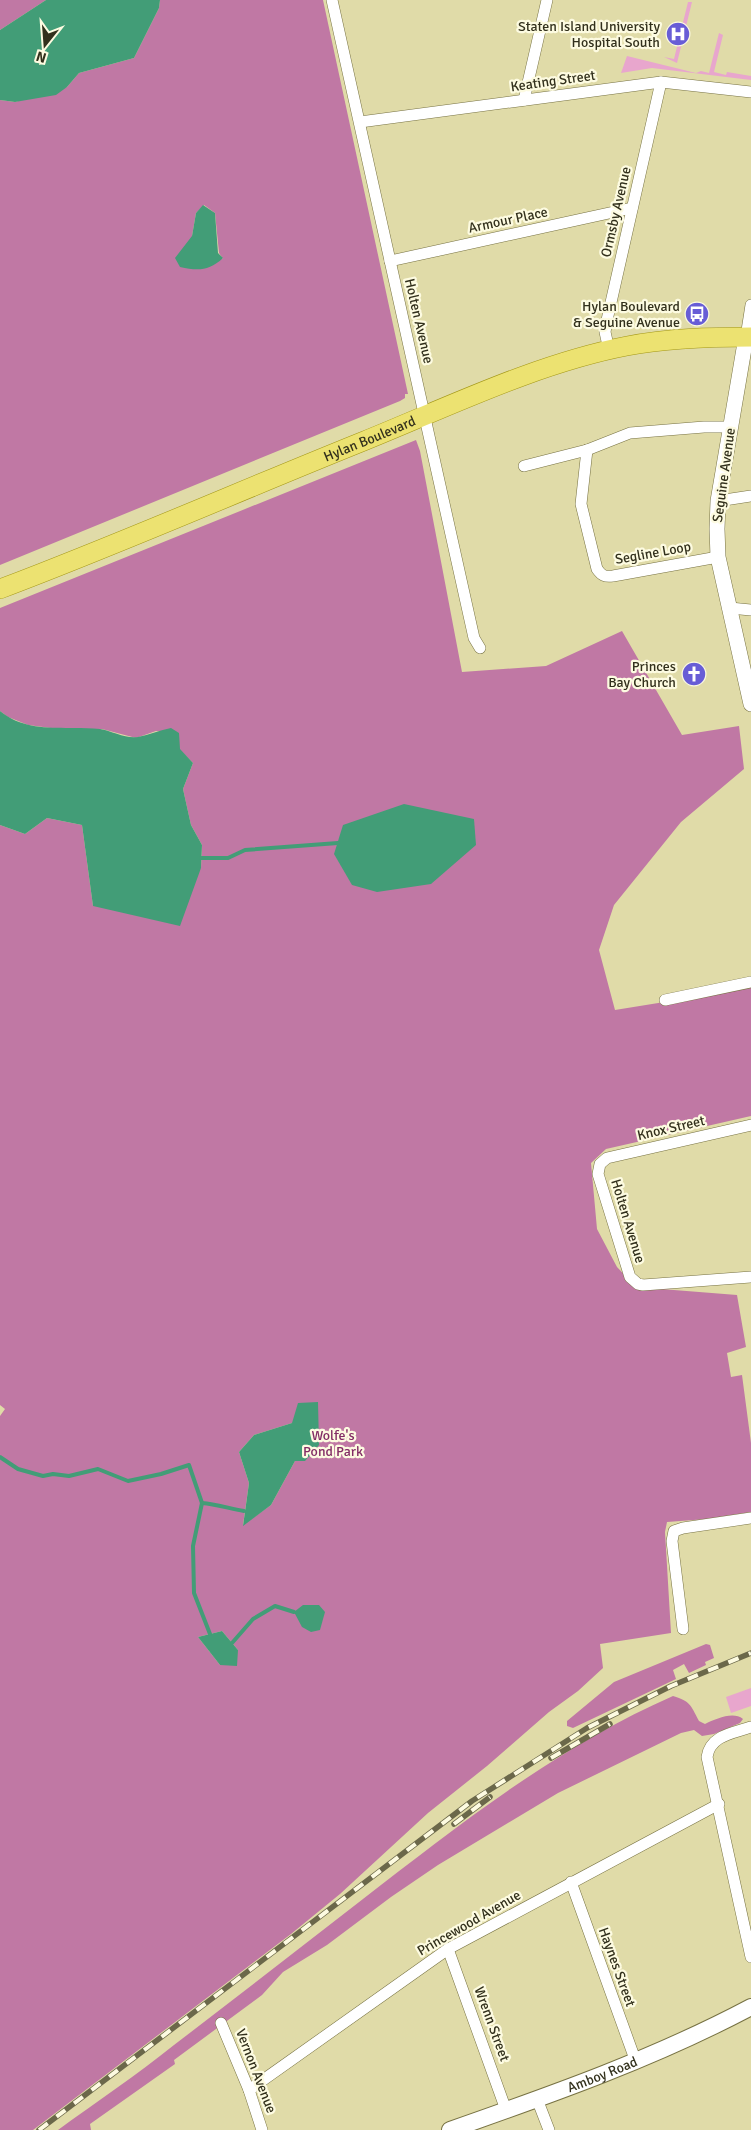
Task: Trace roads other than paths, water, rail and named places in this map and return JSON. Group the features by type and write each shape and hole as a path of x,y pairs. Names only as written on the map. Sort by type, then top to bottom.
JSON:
{"main road":[{"name":"Hylan Boulevard","path":"0,590 425,416 548,368 609,350 649,342 686,339 748,338"},
{"name":"Amboy Road","path":"450,2130 636,2062 702,2033 751,2007"}],"street":[{"name":"Holten Avenue","path":"332,0 474,638 480,648"},
{"path":"524,100 547,0"},
{"name":"Keating Street","path":"360,122 661,82 751,92"},
{"name":"Ormsby Avenue","path":"609,350 606,325 661,82"},
{"name":"Armour Place","path":"390,261 632,208"},
{"name":"Seguine Avenue","path":"751,305 748,338 718,501 718,557 751,704"},
{"path":"524,466 587,450 630,433 704,427 730,428"},
{"name":"Segline Loop","path":"587,450 581,504 597,569 600,573 604,576 613,576 718,557"},
{"path":"718,501 751,496"},
{"path":"730,608 751,610"},
{"path":"666,1000 751,982"},
{"name":"Knox Street","path":"600,1164 606,1158 751,1124"},
{"name":"Holten Avenue","path":"600,1164 598,1174 630,1277 638,1284 751,1278"},
{"path":"683,1629 672,1541 674,1531 751,1518"},
{"path":"751,1727 716,1739 710,1746 707,1756 751,1957"},
{"name":"Princewood Avenue","path":"249,2090 448,1949 719,1804"},
{"name":"Haynes Street","path":"571,1882 636,2062"},
{"name":"Wrenn Street","path":"448,1949 506,2110"},
{"name":"Vernon Avenue","path":"221,2022 249,2090 262,2130"},
{"path":"537,2099 548,2130"}],"waterway":[{"path":"201,858 228,858 245,850 338,843"},
{"path":"0,1457 18,1469 43,1476 53,1474 69,1476 98,1469 128,1481 161,1474 189,1465 202,1503 244,1511"},
{"path":"202,1503 193,1546 194,1593 210,1634"},
{"path":"232,1643 253,1619 275,1606 294,1612"}],"railway":[{"path":"39,2130 472,1801 587,1728 671,1686 751,1653"},
{"path":"551,1758 610,1724"},
{"path":"454,1824 490,1797"}],"place":[{"name":"Staten Island University Hospital South","path":"678,34"},
{"name":"Hylan Boulevard & Seguine Avenue","path":"697,314"},
{"name":"Princes Bay Church","path":"694,674"}],"park label":[{"name":"Wolfe's Pond Park","path":"333,1444"}]}
